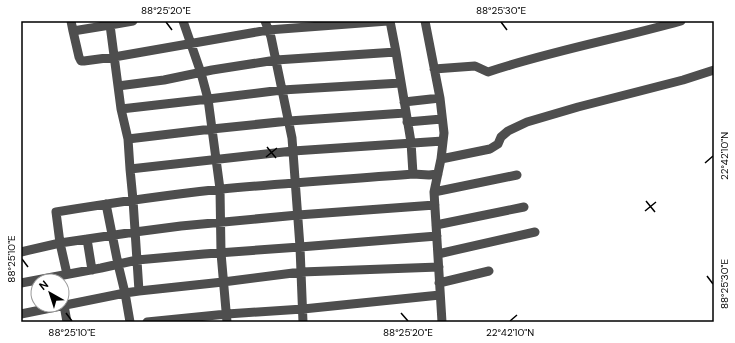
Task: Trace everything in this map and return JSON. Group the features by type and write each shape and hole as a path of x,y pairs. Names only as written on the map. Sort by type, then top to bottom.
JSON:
{"street":[{"path":"70,21 78,54 82,61 114,57 191,43 267,25 389,21 396,52 411,142 413,174"},
{"path":"73,31 133,21"},
{"path":"183,21 201,73 208,99 220,189 221,253 227,318"},
{"path":"426,21 440,98 444,133 441,159 434,192 442,322"},
{"path":"434,69 475,66 488,72 517,63 681,21"},
{"path":"110,25 121,109 128,139 139,291"},
{"path":"267,25 271,37 292,138 300,247 303,322"},
{"path":"118,86 164,80 276,60 396,52"},
{"path":"441,159 490,149 498,144 501,137 508,131 526,122 683,80 714,70"},
{"path":"121,109 282,90 401,83"},
{"path":"404,102 440,98"},
{"path":"128,139 289,122 406,118 442,119"},
{"path":"130,169 293,151 443,140"},
{"path":"62,273 56,212 220,189 295,182 413,174 438,174"},
{"path":"434,192 517,175"},
{"path":"106,204 130,322"},
{"path":"21,252 60,243 112,235 221,222 435,205"},
{"path":"436,225 524,207"},
{"path":"438,254 535,232"},
{"path":"70,275 137,260 437,236"},
{"path":"87,239 92,270"},
{"path":"70,305 139,291 301,272 439,267"},
{"path":"440,283 489,271"},
{"path":"147,322 227,318 440,295"}]}
